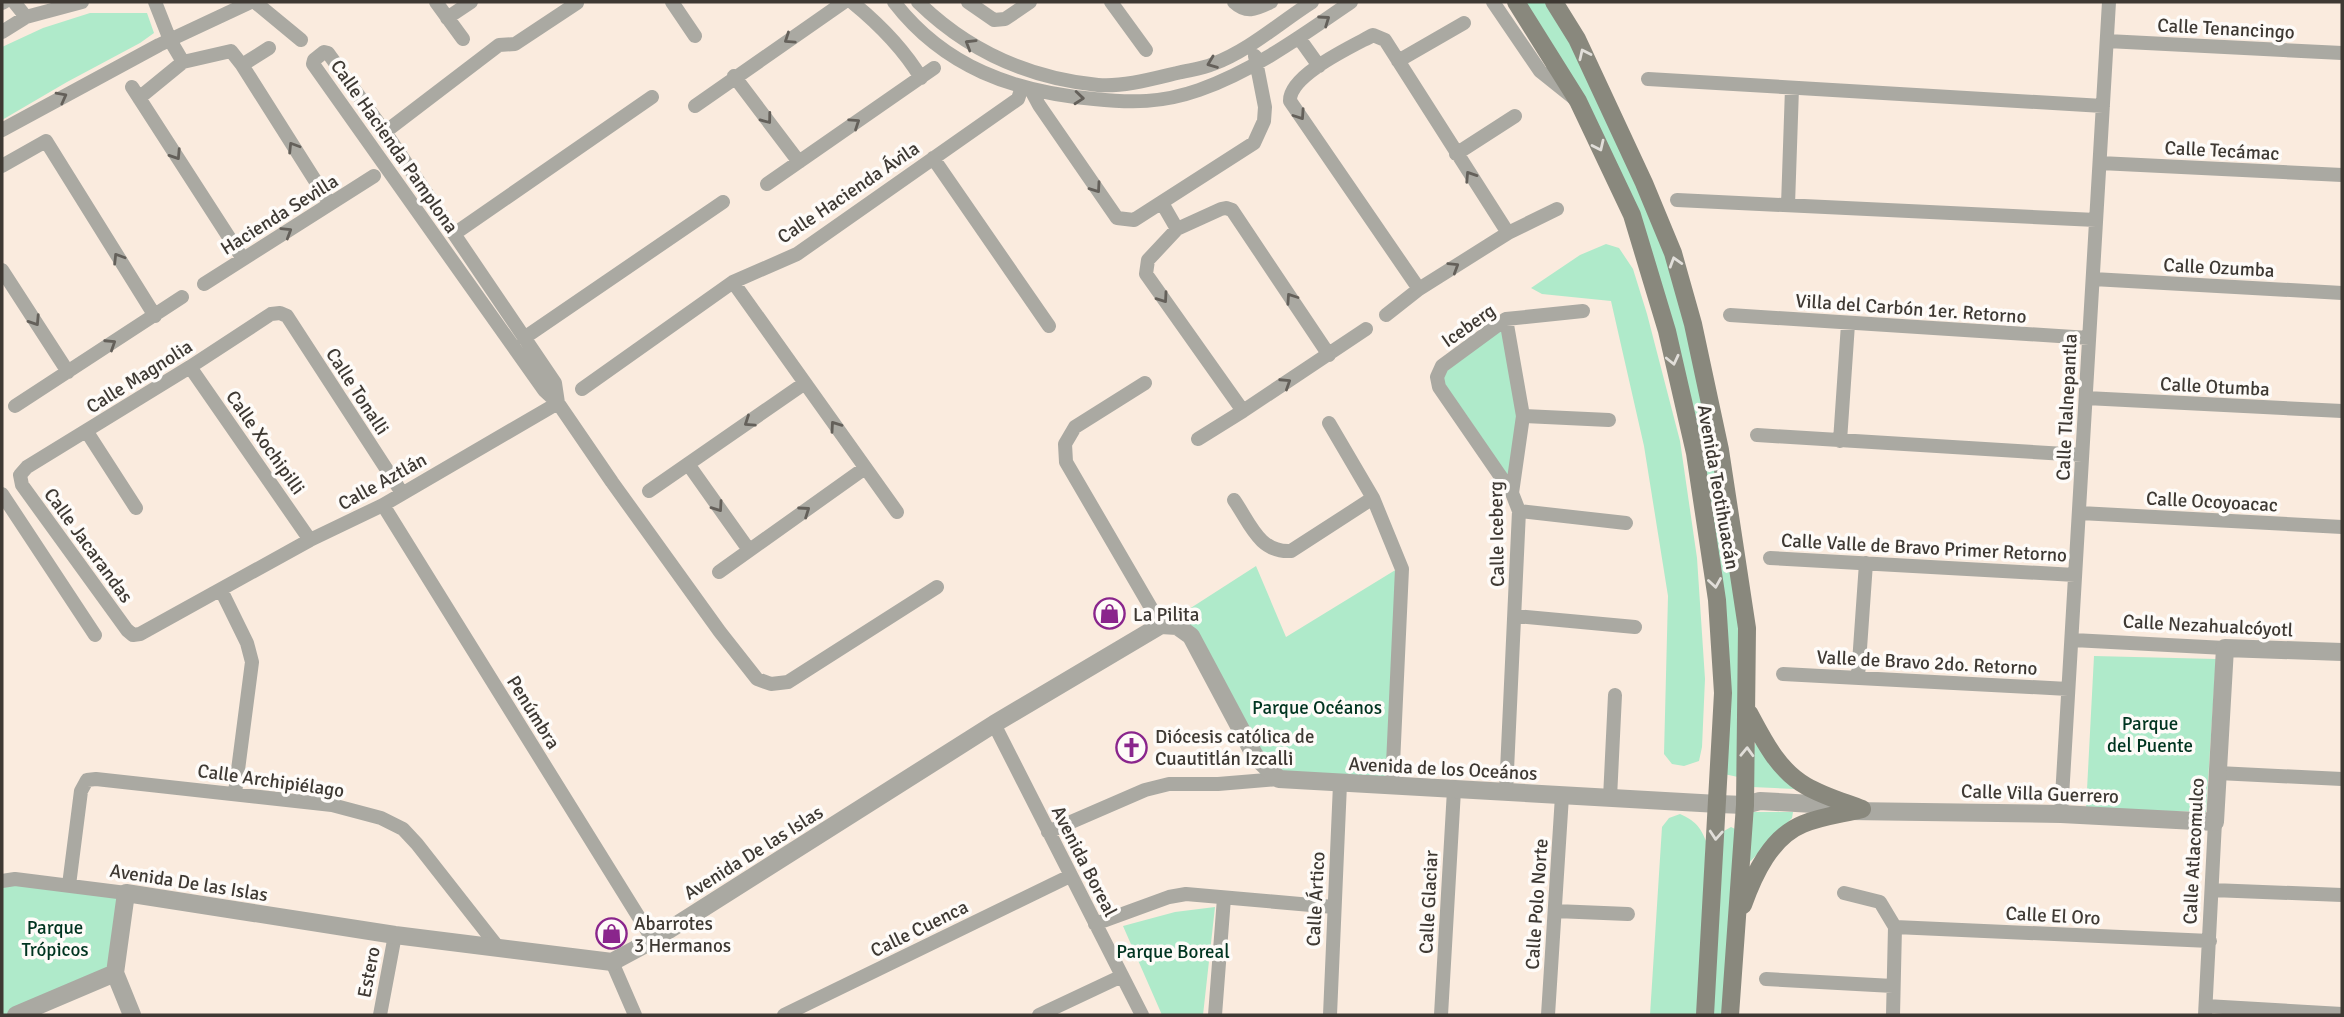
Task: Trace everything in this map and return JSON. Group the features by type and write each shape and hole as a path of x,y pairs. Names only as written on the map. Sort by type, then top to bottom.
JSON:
{"main road":[{"name":"Avenida Teotihuacán","path":"1516,2 1578,101 1632,215 1667,331 1695,453 1717,600 1723,693 1705,1015"},
{"name":"Avenida Teotihuacán","path":"1554,2 1577,39 1644,183 1673,253 1693,324 1720,450 1747,628 1745,805 1731,1015"},
{"path":"1748,710 1768,749 1786,770 1806,786 1862,809"},
{"path":"1735,928 1749,889 1764,859 1782,836 1803,824 1862,809"}],"street":[{"path":"14,2 26,18"},
{"path":"2,32 26,18 82,2"},
{"path":"155,2 170,40 183,62"},
{"path":"2,130 170,40 253,2 301,40"},
{"path":"436,2 463,38"},
{"path":"447,18 471,2"},
{"path":"672,2 695,36"},
{"path":"695,106 734,76 844,2"},
{"path":"852,2 909,58 921,78"},
{"path":"894,2 908,21 933,43 963,62 1024,92 1042,109 1117,218 1134,220 1254,143 1264,121 1265,107 1252,43"},
{"path":"919,2 944,27 970,45 1001,60 1030,71 1100,85 1147,80 1212,65 1252,43 1303,4"},
{"path":"968,2 994,20 1005,19 1030,2"},
{"path":"1111,2 1146,50"},
{"path":"1234,2 1244,10 1254,10 1271,2"},
{"path":"1024,92 1149,102 1199,90 1256,64 1351,2"},
{"path":"1493,2 1540,71 1578,101"},
{"name":"Calle Tlalnepantla","path":"2061,814 2109,2"},
{"path":"385,132 499,45 515,44 577,3"},
{"path":"887,34 908,21"},
{"path":"1398,61 1464,23"},
{"path":"1419,289 1290,101 1293,88 1319,65 1373,35 1385,40 1508,233"},
{"path":"1299,38 1319,65"},
{"name":"Calle Tenancingo","path":"2107,41 2342,53"},
{"path":"242,65 269,48"},
{"path":"243,259 135,93 183,62 227,51 234,53 330,204"},
{"name":"Calle Hacienda Pamplona","path":"558,403 555,383 385,132 328,53 324,52 313,64 544,390 558,403 720,632 757,679 771,684 788,682 937,587"},
{"path":"993,115 1006,94 998,79 1001,60"},
{"path":"767,184 933,68"},
{"path":"734,76 799,162"},
{"path":"1648,79 2103,106"},
{"path":"1788,205 1792,89"},
{"name":"Calle Hacienda Ávila","path":"582,389 733,282 797,254 1024,92"},
{"path":"454,234 652,97"},
{"path":"1456,154 1515,116"},
{"path":"2,166 46,141 155,316"},
{"path":"933,158 1049,326"},
{"name":"Calle Tecámac","path":"2100,163 2342,175"},
{"name":"Hacienda Sevilla","path":"204,284 374,176"},
{"path":"1677,200 2096,220"},
{"path":"524,338 723,202"},
{"path":"1162,203 1177,229"},
{"path":"1243,411 1146,274 1148,260 1177,229 1221,209 1232,210 1329,355"},
{"path":"1386,315 1419,289 1508,233 1556,209"},
{"path":"2,270 68,372"},
{"name":"Calle Ozumba","path":"2093,279 2342,293"},
{"path":"733,282 897,513"},
{"path":"15,406 182,298"},
{"name":"Iceberg","path":"1512,493 1439,387 1437,377 1442,366 1506,319 1583,311"},
{"name":"Calle Magnolia","path":"20,475 27,467 87,432 271,314 280,313"},
{"name":"Calle Tonalli","path":"280,313 287,316 402,493"},
{"name":"Villa del Carbón 1er. Retorno","path":"1730,315 2089,338"},
{"name":"Calle Iceberg","path":"1506,319 1523,415 1512,493 1519,511 1506,792"},
{"path":"1840,440 1848,324"},
{"path":"1198,439 1366,329"},
{"name":"Calle Xochipilli","path":"190,367 310,540"},
{"path":"649,491 805,383"},
{"path":"1145,383 1075,427 1065,444 1066,462 1161,625 1177,625 1191,636 1255,755 1279,779"},
{"name":"Calle Otumba","path":"2086,398 2342,411"},
{"name":"Calle Aztlán","path":"133,635 140,634 222,590 310,540 383,505 558,403"},
{"path":"1523,415 1609,420"},
{"path":"1329,423 1373,498 1402,569 1392,786"},
{"path":"87,432 136,508"},
{"path":"1757,435 2082,455"},
{"path":"688,464 749,550"},
{"path":"719,572 865,468"},
{"name":"Calle Jacarandas","path":"20,475 22,485 133,635"},
{"path":"2,494 7,514 95,635"},
{"path":"1234,500 1264,545 1276,552 1291,551 1373,498"},
{"name":"Penúmbra","path":"383,505 653,940"},
{"path":"1519,511 1626,523"},
{"name":"Calle Ocoyoacac","path":"2080,513 2342,527"},
{"name":"Calle Valle de Bravo Primer Retorno","path":"1770,558 2075,575"},
{"path":"1858,677 1866,563"},
{"path":"222,590 247,643 252,662 235,793"},
{"path":"1516,615 1635,627"},
{"name":"Avenida De las Islas","path":"2,881 15,879 69,885 394,935 612,962 653,940 994,724 1161,625"},
{"name":"Calle Nezahualcóyotl","path":"2073,640 2342,652"},
{"name":"Calle Atlacomulco","path":"2206,1010 2225,648"},
{"name":"Valle de Bravo 2do. Retorno","path":"1783,674 2068,689"},
{"path":"1610,797 1615,695"},
{"name":"Avenida Boreal","path":"994,724 1142,1015"},
{"path":"2218,773 2342,779"},
{"name":"Avenida de los Oceános","path":"1048,831 1146,790 1170,784 1218,784 1279,779 1718,804"},
{"name":"Calle Archipiélago","path":"69,885 81,791 87,780 332,805 381,818 403,829 497,946"},
{"name":"Calle Ártico","path":"1330,1015 1340,783"},
{"name":"Calle Glaciar","path":"1441,1015 1454,790"},
{"name":"Calle Polo Norte","path":"1548,1015 1562,796"},
{"name":"Calle Villa Guerrero","path":"1718,804 1745,805 1760,801 1862,809 2061,814 2216,822"},
{"name":"Calle Cuenca","path":"783,1015 1070,876"},
{"path":"2212,890 2342,895"},
{"path":"126,893 115,973 132,1015"},
{"path":"1844,893 1880,902 1895,926 1893,1015"},
{"path":"1096,924 1169,897 1186,894 1334,907"},
{"path":"1215,1015 1224,898"},
{"path":"1555,911 1628,914"},
{"name":"Calle El Oro","path":"1895,926 2210,941"},
{"name":"Estero","path":"380,1015 394,935"},
{"path":"612,962 635,1015"},
{"path":"16,1015 115,973"},
{"path":"1039,1015 1122,976"},
{"path":"1766,979 1894,986"},
{"path":"2206,1010 2342,1014"},
{"path":"1548,1015 1556,1015"}],"green space":[{"path":"1517,2 1548,2 1578,55 1671,264 1711,424 1743,629 1738,777 1724,774 1721,603 1649,257"},
{"path":"90,13 147,13 154,33 2,120 2,47 43,28"},
{"path":"1606,244 1619,248 1633,269 1680,441 1697,558 1705,679 1699,761 1684,766 1672,764 1664,754 1668,596 1644,446 1611,301 1542,294 1531,288 1580,255"},
{"path":"1502,330 1517,418 1508,477 1465,413 1439,387 1442,366"},
{"name":"Parque Océanos","path":"1256,566 1286,637 1397,569 1390,787 1264,780 1172,620"},
{"name":"Parque del Puente","path":"2094,656 2216,659 2206,812 2086,809"},
{"path":"1756,741 1774,769 1795,789 1752,787 1752,754"},
{"path":"1751,812 1793,812 1792,818 1743,869"},
{"path":"1680,814 1696,824 1706,841 1698,1015 1650,1015 1662,827 1669,818"},
{"path":"1731,827 1735,829 1727,1015 1706,1015 1724,831"},
{"name":"Parque Trópicos","path":"2,883 123,894 112,972 11,1015 2,1015"},
{"name":"Parque Boreal","path":"1215,907 1203,1015 1162,1015 1123,926 1175,912"}],"place":[{"name":"La Pilita","path":"1110,614"},
{"name":"Diócesis católica de Cuautitlán Izcalli","path":"1132,747"},
{"name":"Abarrotes 3 Hermanos","path":"611,934"}]}
